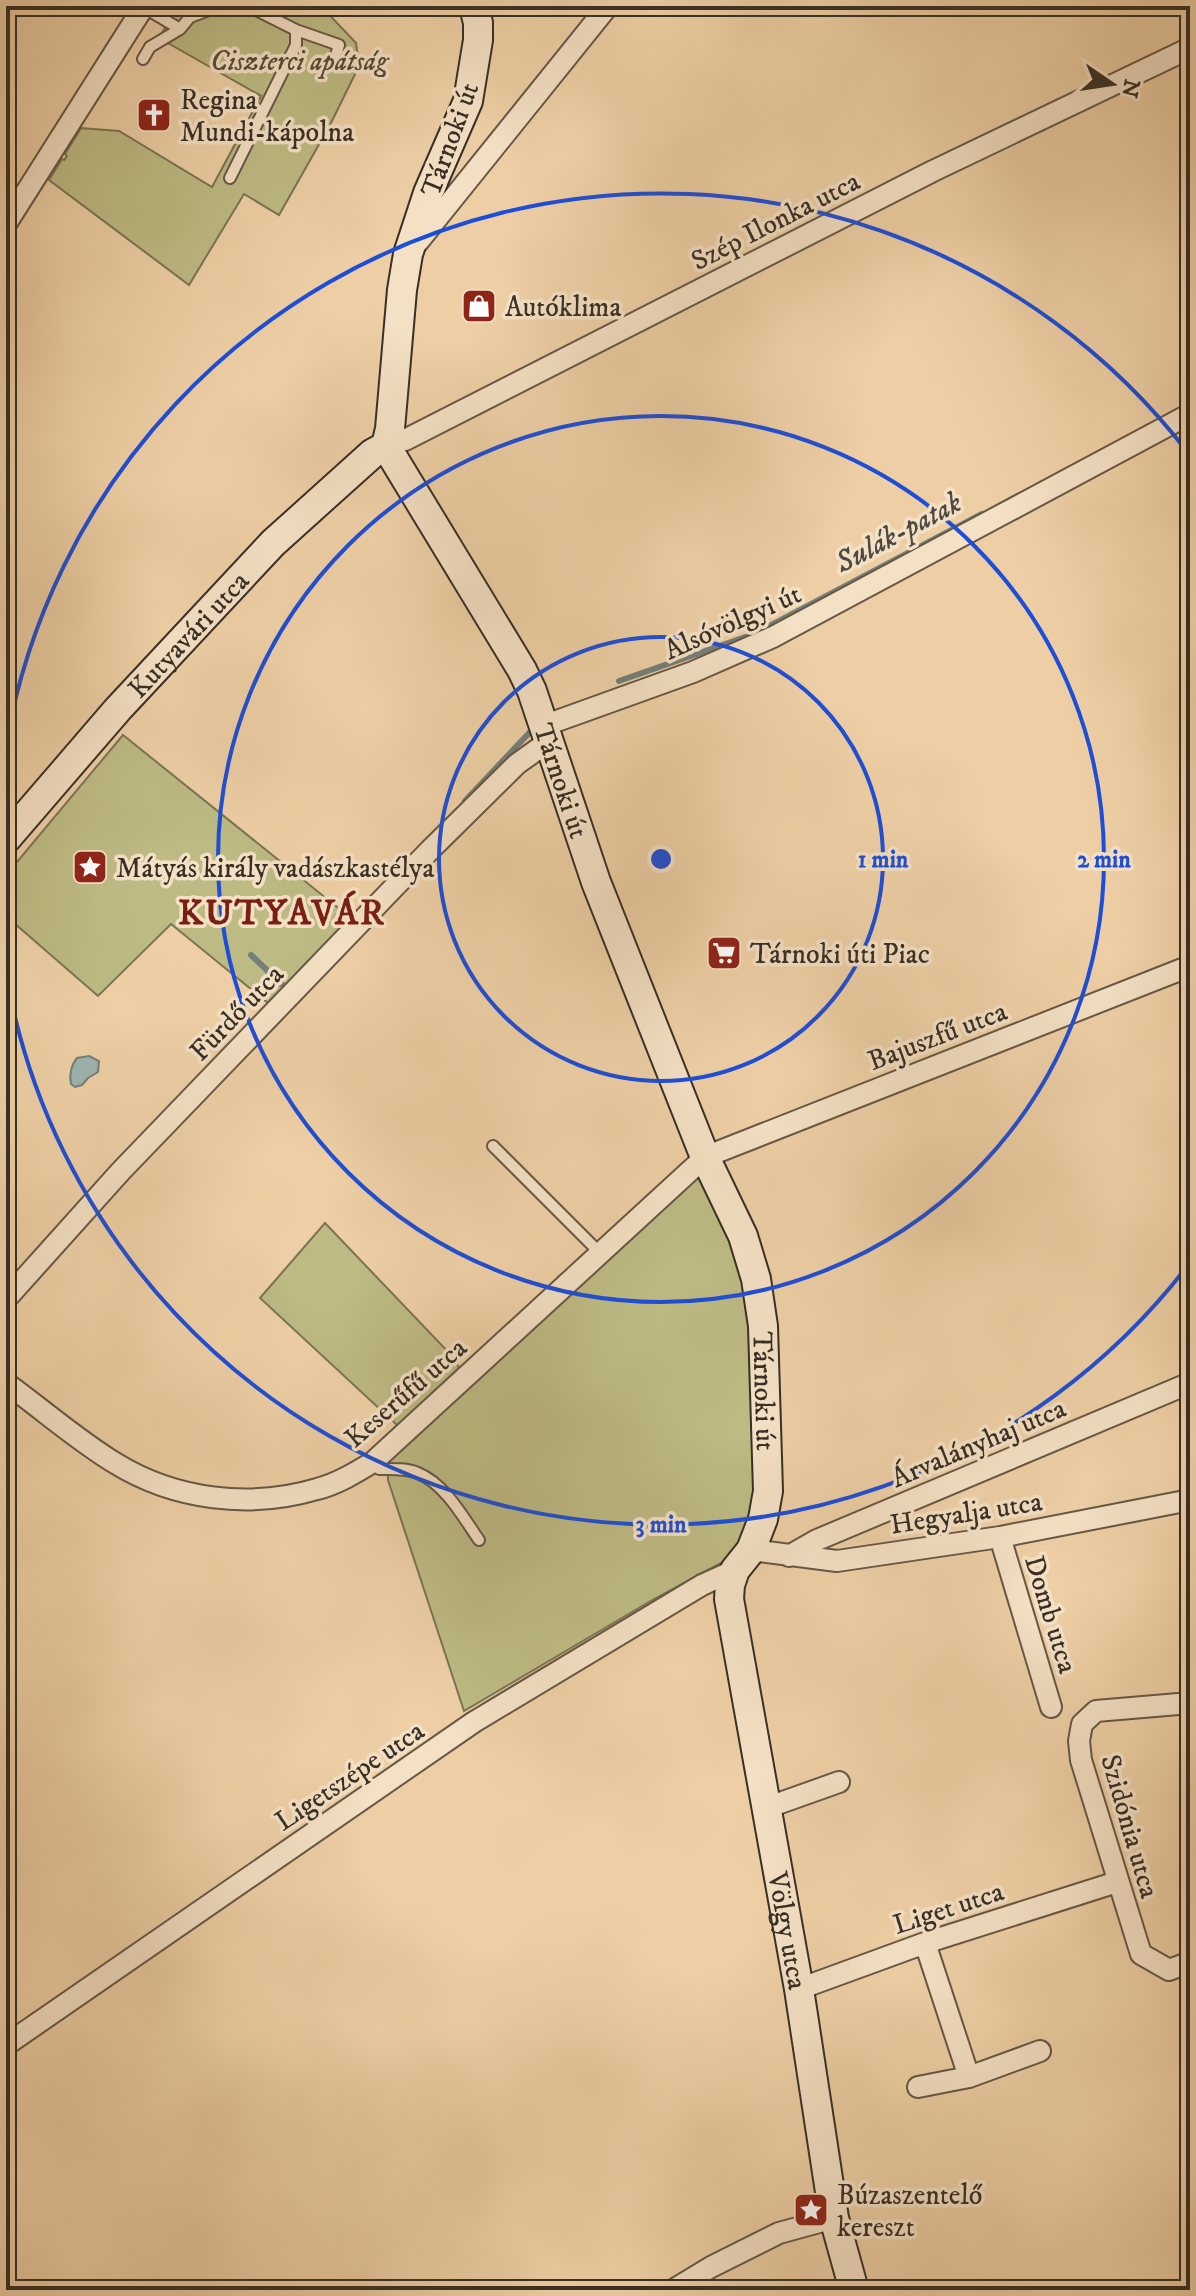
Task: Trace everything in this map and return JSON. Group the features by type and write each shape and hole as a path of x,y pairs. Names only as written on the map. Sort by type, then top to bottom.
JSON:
{"street":[{"name":"Tárnoki út","path":"474,6 478,40 468,101 428,193 408,254 386,446 532,691 596,882 705,1157 751,1256 763,1326 768,1491 763,1519 743,1560"},
{"path":"408,254 608,6"},
{"path":"6,224 144,7"},
{"name":"Szép Ilonka utca","path":"386,446 405,440 933,171 1190,48"},
{"name":"Alsóvölgyi út","path":"546,733 773,637 1190,414"},
{"name":"Kutyavári utca","path":"6,839 110,718 273,543 373,453 386,446"},
{"name":"Fürdő utca","path":"6,1299 121,1171 546,733"},
{"name":"Bajuszfű utca","path":"705,1157 1190,966"},
{"name":"Keserűfű utca","path":"6,1383 116,1464 183,1491 253,1501 317,1490 345,1479 373,1462 705,1157"},
{"name":"Árvalányhaj utca","path":"789,1556 817,1540 1190,1383"},
{"name":"Hegyalja utca","path":"743,1560 789,1556 837,1561 1000,1537 1190,1500"},
{"name":"Domb utca","path":"1000,1537 1051,1707"},
{"name":"Völgy utca","path":"743,1560 730,1585 729,1599 799,1989 834,2218 854,2290"},
{"name":"Ligetszépe utca","path":"6,2045 474,1722 743,1560"},
{"name":"Szidónia utca","path":"1190,1703 1096,1711 1082,1724 1079,1741 1081,1760 1141,1954 1169,1970 1190,1962"},
{"path":"766,1808 839,1782"},
{"name":"Liget utca","path":"799,1989 925,1943 1117,1882"},
{"path":"925,1943 969,2077"},
{"path":"918,2087 969,2077 1040,2051"},
{"path":"673,2290 779,2233 834,2218"}],"lane":[{"path":"144,7 180,29"},
{"path":"143,59 150,47 180,29 190,17 209,10 254,9 296,30 339,45 334,62"},
{"path":"230,178 296,45 296,30"},
{"path":"493,1146 600,1253"},
{"path":"373,1462 379,1469 420,1473 449,1497 479,1540"}],"green space":[{"name":"Ciszterci apátság","path":"178,6 321,6 356,43 359,66 279,215 244,194 189,285 49,180 67,156 65,154 81,128 119,131 212,187 261,96 159,38"},
{"path":"123,735 352,919 268,1003 171,924 98,996 6,916 6,875"},
{"path":"698,1177 703,1178 736,1245 752,1306 756,1492 752,1517 742,1538 723,1562 464,1711 388,1480 387,1460"},
{"path":"325,1223 454,1358 459,1368 398,1426 260,1298"}],"water":[{"path":"89,1056 99,1061 98,1072 75,1087 70,1081 73,1064 77,1058"}],"waterway":[{"name":"Sulák-patak","path":"619,681 754,634 982,514"},
{"path":"465,801 531,731"},
{"path":"251,955 288,990"}],"place":[{"name":"Regina Mundi-kápolna","path":"154,115"},
{"name":"Autóklima","path":"479,306"},
{"name":"Mátyás király vadászkastélya","path":"90,867"},
{"name":"Tárnoki úti Piac","path":"724,953"},
{"name":"Búzaszentelő kereszt","path":"811,2210"}],"district":[{"name":"KUTYAVÁR","path":"282,911"}]}
